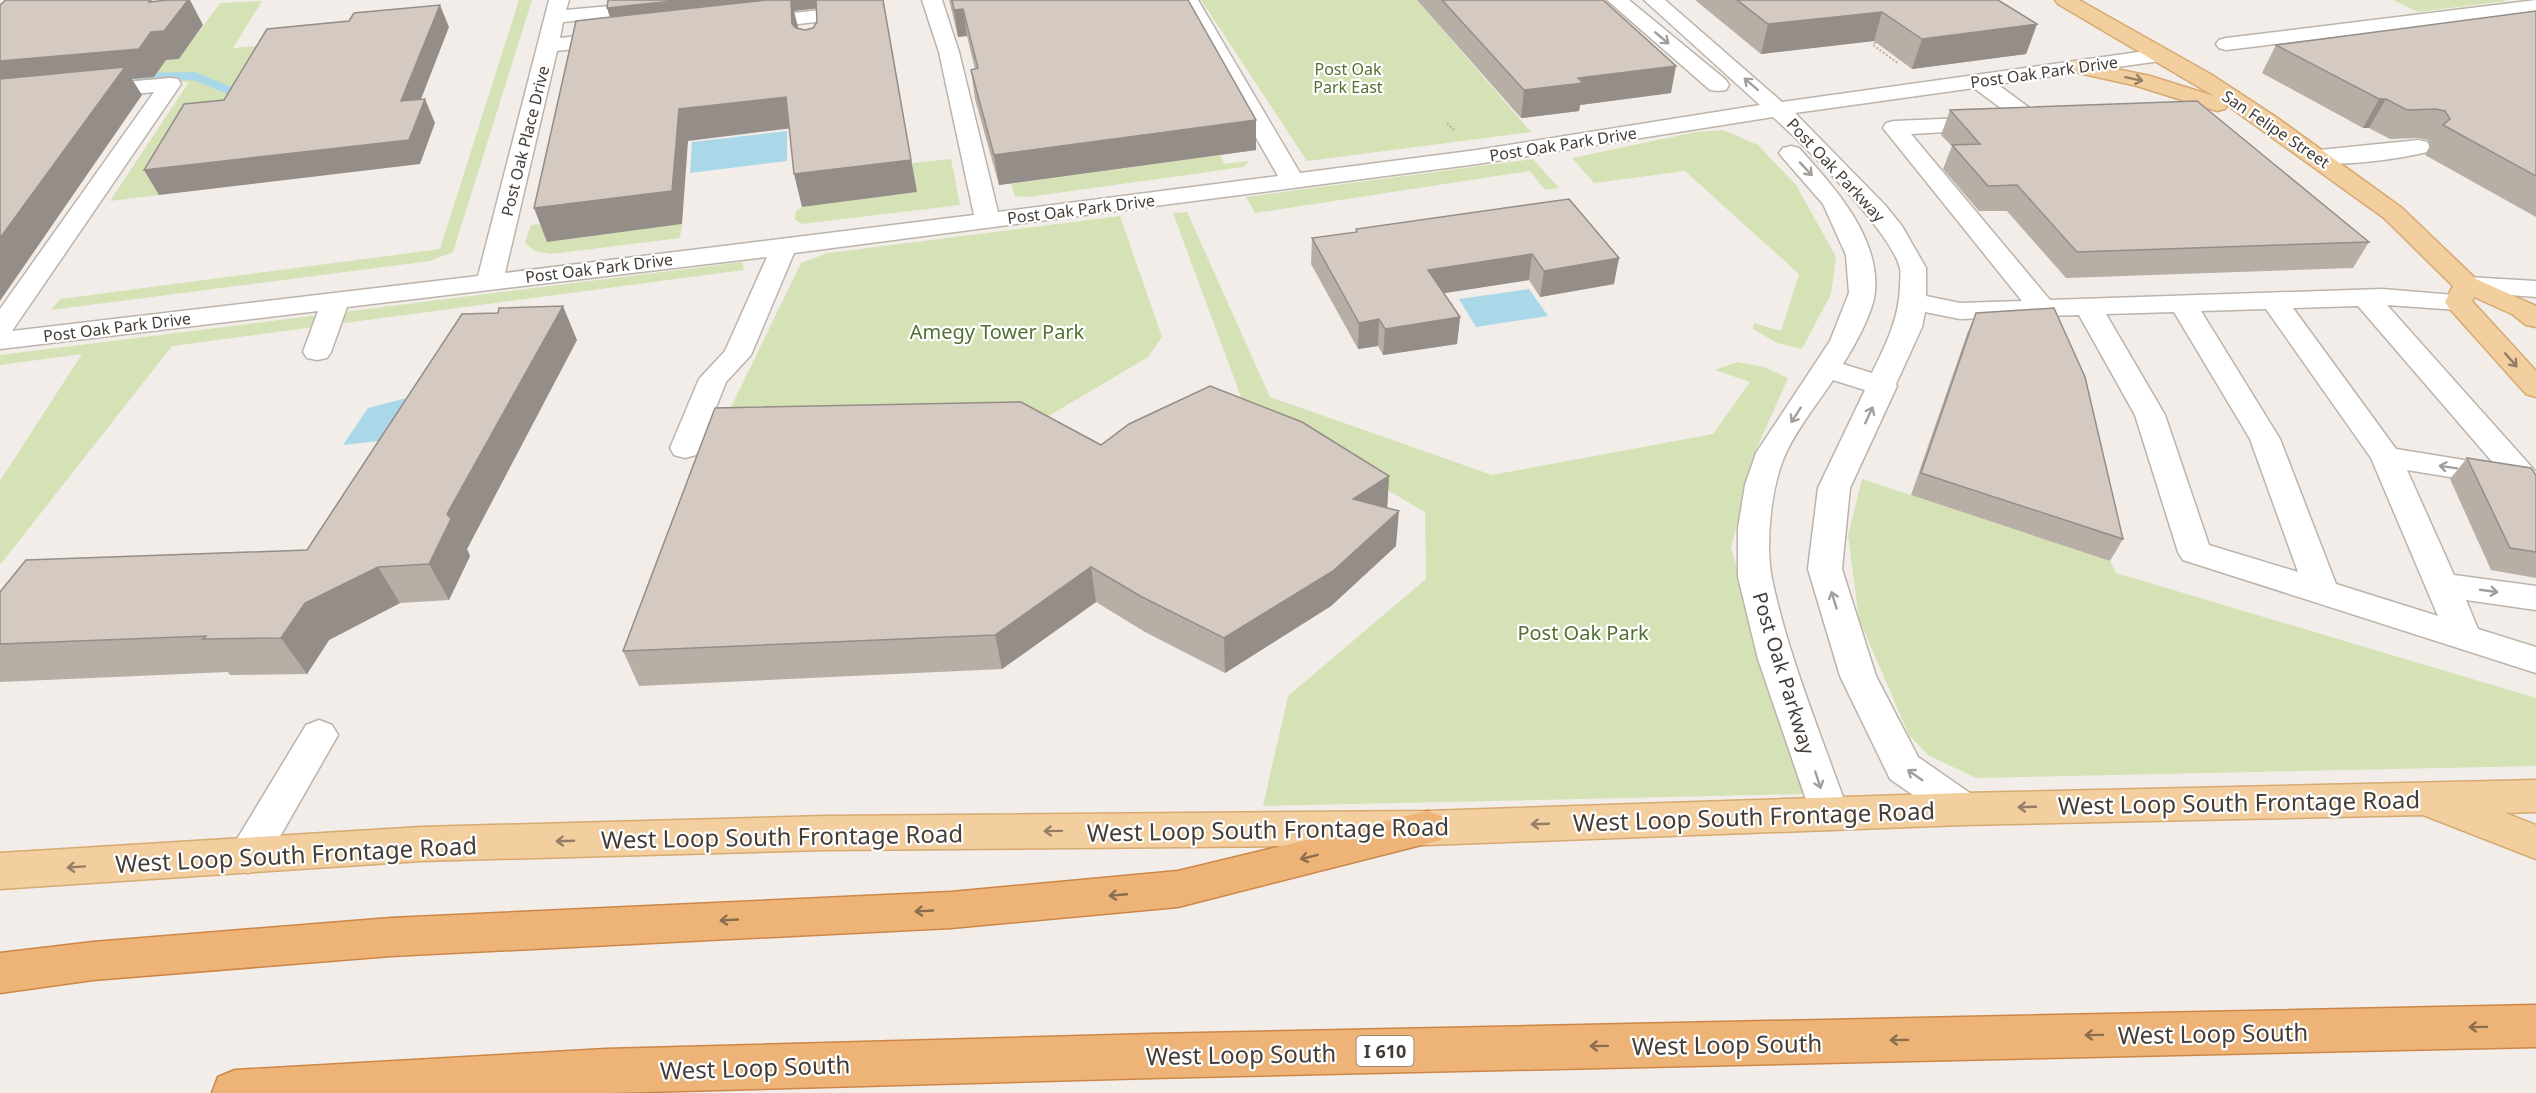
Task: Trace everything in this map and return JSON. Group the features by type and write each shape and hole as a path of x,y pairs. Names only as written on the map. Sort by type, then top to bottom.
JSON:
{"highway":[{"path":"0,973 93,961 391,937 951,910 1178,889 1427,828"},
{"name":"West Loop South","path":"235,1093 606,1071 1200,1055 2536,1026"}],"main road":[{"name":"San Felipe Street","path":"2065,0 2204,80 2317,156 2393,213 2463,294 2536,388"},
{"path":"2077,67 2091,52 2096,42 2091,15"},
{"path":"2077,67 2168,88 2268,122"},
{"name":"San Felipe Street","path":"2463,294 2522,308 2536,319"},
{"name":"West Loop South Frontage Road","path":"0,872 421,844 825,833 1427,828 1963,809 2536,796"},
{"path":"2421,797 2536,842"}],"street":[{"path":"557,8 738,0"},
{"path":"932,0 949,52 988,221"},
{"path":"1188,0 1293,181"},
{"name":"Post Oak Parkway","path":"1617,0 1764,111 1834,202 1858,255 1862,293 1844,341 1771,453 1761,485 1754,528 1755,577 1776,659 1829,814"},
{"name":"Post Oak Parkway","path":"1654,0 1764,111 1876,210 1893,231 1913,268 1908,327 1883,386 1834,488 1825,569 1858,676 1904,768 1963,809"},
{"path":"2226,44 2536,6"},
{"name":"Post Oak Place Drive","path":"490,281 557,8"},
{"path":"727,26 883,9"},
{"path":"810,17 810,40"},
{"path":"548,46 633,36"},
{"name":"Post Oak Park Drive","path":"0,341 783,247 1543,148 1764,111 2160,55"},
{"path":"1979,81 2046,121 1893,128 2043,309"},
{"path":"0,100 170,84 0,329"},
{"path":"2317,156 2364,154 2419,147"},
{"path":"685,448 713,379 737,355 783,247"},
{"path":"1912,301 1960,311 2366,298 2536,289"},
{"path":"2366,298 2531,488"},
{"path":"317,352 336,300"},
{"path":"2274,301 2386,458 2465,638"},
{"path":"2183,304 2265,440 2322,593"},
{"path":"2089,308 2150,415 2195,552 2536,660"},
{"path":"1826,368 1883,386"},
{"path":"2386,458 2531,488"},
{"path":"2442,585 2536,598"},
{"path":"248,855 319,735"}],"path":[{"path":"1879,38 1873,45 1904,68"}],"green space":[{"path":"519,0 532,0 453,252 430,261 51,310 60,299 440,249"},
{"name":"Post Oak Park East","path":"1201,0 1417,0 1531,132 1307,161"},
{"path":"2393,0 2504,0 2506,1 2418,12"},
{"path":"262,1 233,48 364,36 197,128 159,195 110,201 189,82 164,80 0,96 0,76 179,59 220,3"},
{"path":"1723,130 1758,145 1796,185 1836,257 1831,294 1802,349 1777,343 1753,329 1754,323 1781,331 1799,274 1685,171 1594,183 1572,158 1696,132"},
{"path":"1220,155 1224,164 1249,161 1244,167 1028,197 1015,196 1011,184"},
{"path":"951,159 960,205 801,224 795,219 796,211 802,207 916,192 912,163"},
{"path":"1533,159 1559,188 1545,190 1530,171 1255,213 1246,197"},
{"name":"Post Oak Park","path":"1187,212 1270,397 1492,475 1713,434 1750,382 1715,370 1737,362 1764,367 1788,378 1756,450 1731,548 1807,794 1263,806 1288,696 1426,579 1425,512 1333,458 1251,424 1173,213"},
{"name":"Amegy Tower Park","path":"1120,216 1162,337 1148,357 1025,430 717,436 801,263 828,253"},
{"path":"551,223 547,242 682,224 680,238 551,254 535,251 525,243 531,225"},
{"path":"742,262 744,270 172,346 0,565 0,481 82,354 0,365 0,355"},
{"path":"1862,479 2110,561 2116,573 2536,698 2536,766 1976,778 1928,755 1909,735 1859,619 1848,535"}],"water":[{"path":"787,131 787,161 690,173 692,142"},
{"path":"1529,289 1548,316 1476,327 1459,299"},
{"path":"414,396 388,440 343,445 368,408"}],"building":[{"path":"6,0 151,0 149,2 188,0 164,31 151,32 139,49 0,61 0,5"},
{"path":"608,0 682,0 607,8"},
{"path":"767,0 791,0 792,24 796,28 805,30 813,28 817,22 816,0 883,0 911,160 794,174 786,97 679,109 672,191 534,208 576,21"},
{"path":"952,0 1188,0 1256,120 994,155 971,70 978,68 963,9 954,10"},
{"path":"1442,0 1603,0 1676,66 1578,78 1583,83 1524,90"},
{"path":"1737,0 1998,0 2037,24 1922,39 1882,12 1768,24"},
{"path":"440,5 401,101 425,99 409,140 144,170 184,104 224,100 267,29 349,21 354,13"},
{"path":"2536,11 2536,176 2443,125 2450,119 2445,111 2407,110 2386,99 2379,99 2276,45"},
{"path":"125,67 0,238 0,79"},
{"path":"2197,101 2369,242 2077,252 2017,185 1988,186 1952,145 1980,144 1950,110"},
{"path":"1569,199 1619,258 1544,271 1532,254 1428,270 1460,317 1385,329 1379,319 1359,323 1312,238 1357,232 1356,229"},
{"path":"563,306 447,514 451,519 429,564 378,567 305,603 281,638 203,639 206,636 0,644 0,592 26,560 307,550 462,314 498,313 499,308"},
{"path":"2054,308 2085,377 2123,539 1921,473 1976,313"},
{"path":"1210,386 1302,422 1389,476 1353,499 1399,511 1333,571 1224,638 1142,597 1091,567 995,635 623,651 715,408 1021,402 1101,445 1129,424"},
{"path":"2467,458 2531,468 2536,475 2536,552 2510,548"}],"waterway":[{"path":"139,77 194,76 231,91"}]}
